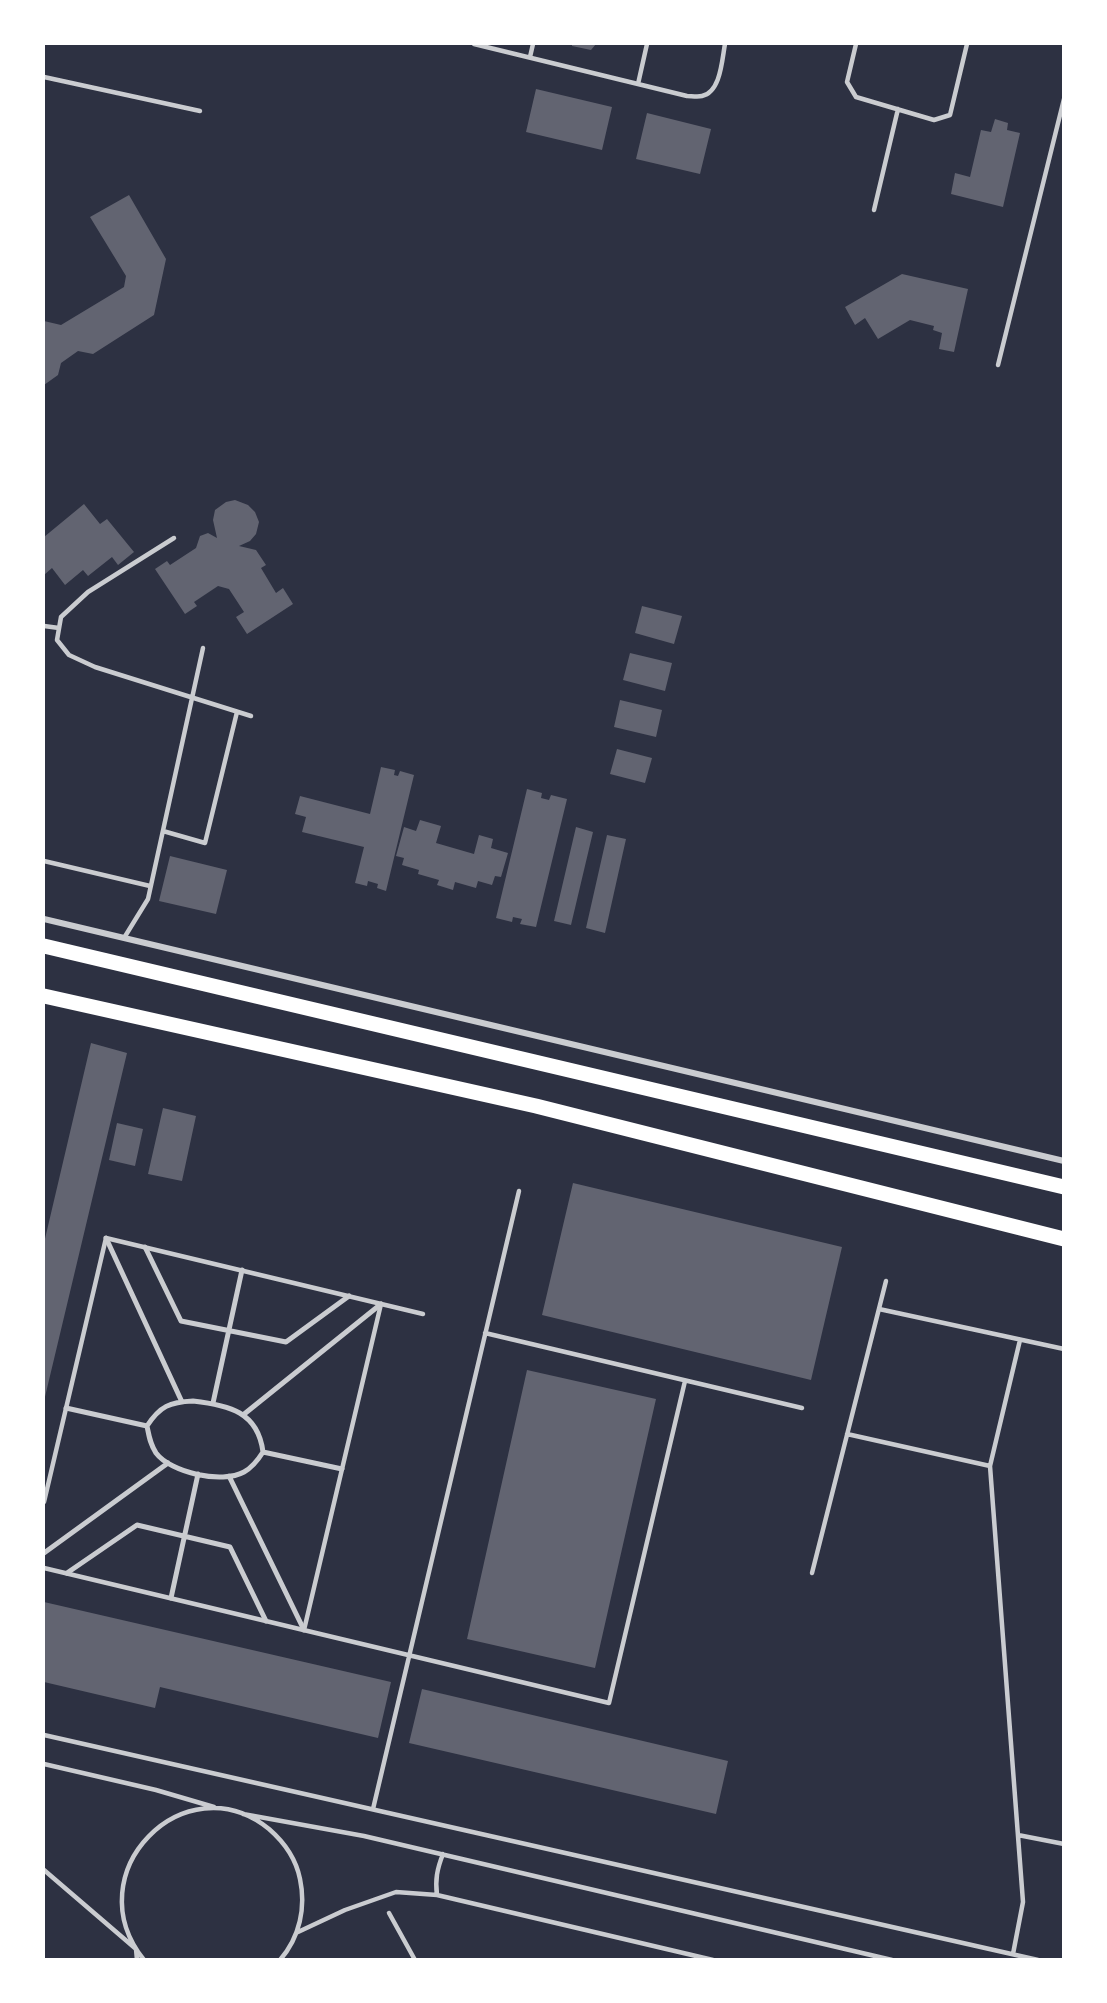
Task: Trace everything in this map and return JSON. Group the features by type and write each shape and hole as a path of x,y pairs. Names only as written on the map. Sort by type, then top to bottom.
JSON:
{"highway":[{"path":"44,946 1064,1187"},
{"path":"44,996 536,1106 1064,1239"}],"street":[{"path":"44,919 1064,1161"},
{"path":"106,1238 182,1402"},
{"path":"145,1247 181,1321 286,1342 349,1296"},
{"path":"213,1403 242,1270"},
{"path":"243,1415 381,1304"},
{"path":"182,1402 213,1403 243,1415 261,1436 263,1452 255,1465 243,1473 229,1476 198,1474 168,1463 157,1454 150,1442 147,1426 156,1413 168,1405 182,1402"},
{"path":"66,1408 147,1426"},
{"path":"263,1452 342,1469"},
{"path":"44,1553 168,1463"},
{"path":"171,1598 198,1474"},
{"path":"229,1476 304,1630"},
{"path":"67,1573 137,1526 230,1547 266,1621"}],"lane":[{"path":"474,44 687,96 701,97 711,92 717,82 725,44"},
{"path":"530,57 533,44"},
{"path":"638,84 647,44"},
{"path":"856,44 847,82 856,97 934,120 950,115 967,44"},
{"path":"44,77 200,111"},
{"path":"998,365 1064,99"},
{"path":"874,210 898,109"},
{"path":"174,538 88,592 61,617 57,640 69,655 96,667 251,716"},
{"path":"44,626 59,628"},
{"path":"124,938 148,899 203,648"},
{"path":"163,831 205,843 237,712"},
{"path":"44,861 150,886"},
{"path":"373,1809 519,1191"},
{"path":"44,1502 106,1238 423,1314"},
{"path":"812,1573 886,1281"},
{"path":"304,1630 381,1304"},
{"path":"879,1309 1064,1349"},
{"path":"485,1333 802,1408"},
{"path":"1013,1954 1023,1902 990,1466 1020,1340"},
{"path":"44,1568 609,1703 685,1380"},
{"path":"847,1434 990,1466"},
{"path":"44,1735 1038,1959"},
{"path":"44,1764 220,1809 364,1836 892,1959"},
{"path":"137,1959 136,1949 125,1926 121,1901 124,1876 134,1852 150,1833 171,1818 195,1810 220,1809"},
{"path":"243,1814 261,1823 277,1836 290,1852 298,1871 303,1891 298,1932 288,1951 280,1959"},
{"path":"1018,1835 1064,1844"},
{"path":"437,1895 436,1874 443,1854"},
{"path":"44,1870 136,1949 144,1959"},
{"path":"298,1932 345,1910 396,1892 437,1895 713,1959"},
{"path":"389,1913 415,1959"}],"building":[{"path":"572,44 596,44 591,50 572,46"},
{"path":"536,89 612,107 602,150 526,132"},
{"path":"647,113 711,129 700,174 636,159"},
{"path":"995,119 1008,123 1007,130 1020,133 1003,207 951,194 955,173 970,177 981,130 991,132"},
{"path":"129,195 166,259 154,315 93,354 78,351 61,363 58,375 44,385 44,321 61,325 124,287 126,276 90,217"},
{"path":"902,274 968,289 954,352 939,349 942,333 933,330 934,326 910,320 878,339 865,318 855,325 845,307"},
{"path":"235,500 248,505 255,512 259,522 256,534 250,541 239,546 256,550 266,565 261,568 276,593 283,588 293,604 247,634 236,617 244,612 229,589 218,586 194,602 197,606 185,614 155,569 167,561 170,565 196,548 200,536 208,533 217,538 213,520 215,510 226,502"},
{"path":"84,504 100,524 107,519 134,552 118,565 112,557 88,576 83,570 65,585 52,568 44,575 44,537"},
{"path":"642,606 682,616 674,644 635,633"},
{"path":"630,653 672,663 665,691 623,680"},
{"path":"620,700 662,710 656,737 614,727"},
{"path":"617,749 652,758 645,783 610,774"},
{"path":"381,767 395,770 394,775 398,776 400,771 414,775 386,891 377,888 378,884 368,881 367,886 355,883 364,847 302,832 306,817 295,814 300,796 370,814"},
{"path":"527,789 542,793 541,798 549,800 551,795 567,799 536,927 520,924 522,919 513,917 512,922 496,918"},
{"path":"420,820 441,826 436,843 474,854 479,835 493,839 491,848 508,853 501,877 495,876 492,885 478,881 476,888 455,882 453,890 437,885 439,880 418,874 419,870 402,865 404,858 396,856 404,827 416,831"},
{"path":"576,827 593,832 571,925 554,921"},
{"path":"607,835 626,839 605,933 586,928"},
{"path":"170,856 227,870 216,914 159,901"},
{"path":"91,1043 127,1053 44,1401 44,1243"},
{"path":"163,1108 196,1116 182,1181 148,1174"},
{"path":"117,1123 143,1129 135,1166 109,1160"},
{"path":"573,1183 842,1247 811,1380 542,1315"},
{"path":"527,1370 656,1399 595,1668 467,1639"},
{"path":"44,1602 391,1682 378,1738 160,1687 155,1708 44,1682"},
{"path":"422,1689 728,1761 716,1814 409,1743"}]}
